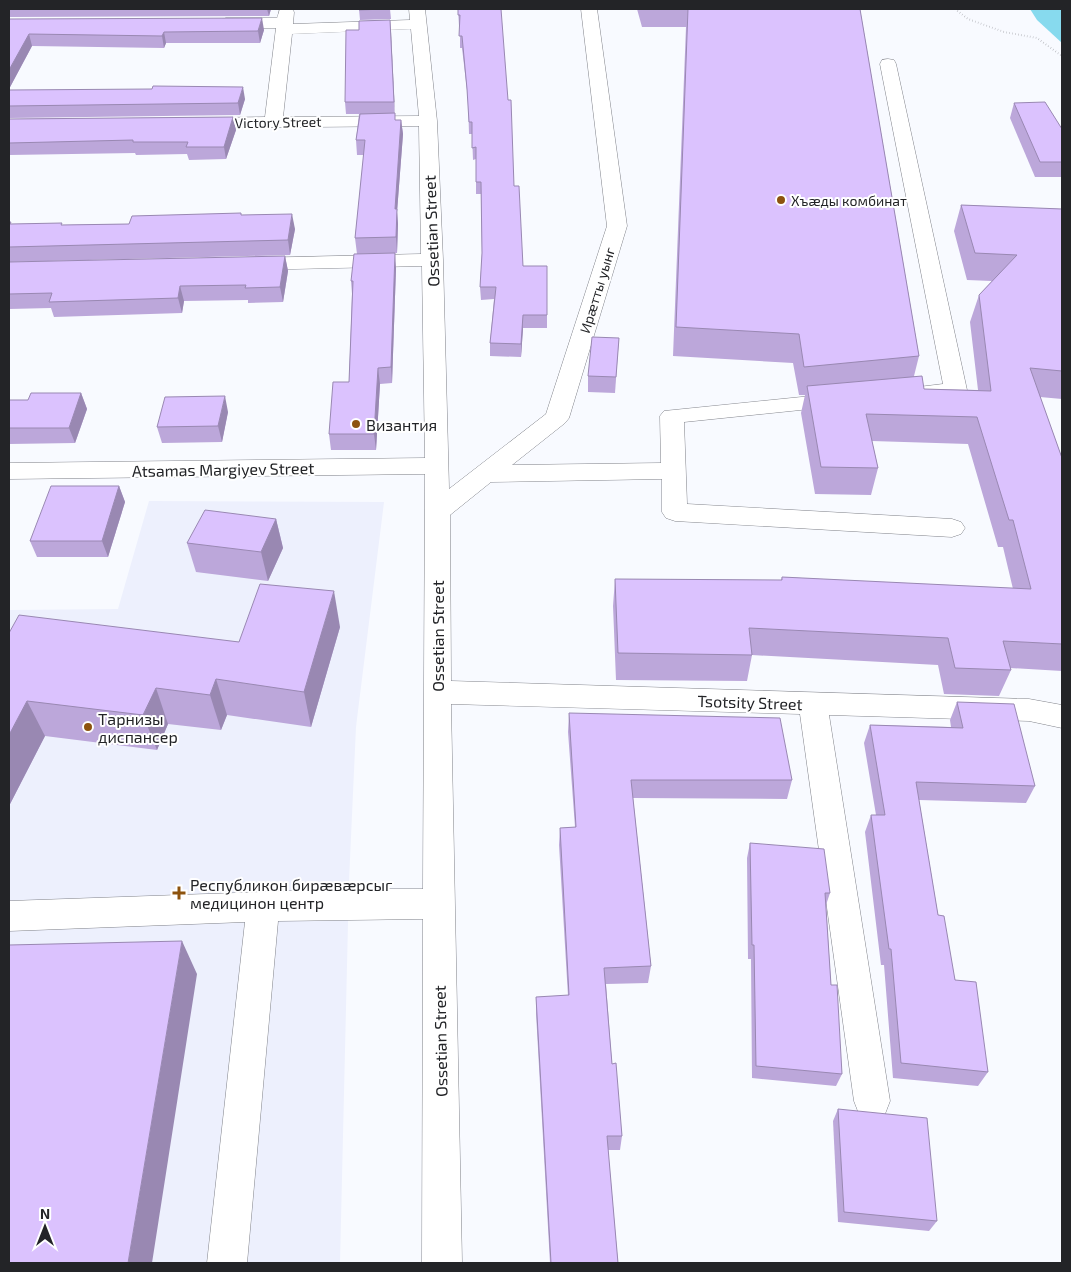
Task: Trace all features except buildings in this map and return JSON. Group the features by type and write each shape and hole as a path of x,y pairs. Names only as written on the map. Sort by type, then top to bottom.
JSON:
{"street":[{"name":"Ирæтты уынг","path":"438,512 557,418 616,226 589,9"},
{"path":"206,23 418,16"},
{"name":"Ossetian Street","path":"418,16 428,121 438,512 437,692 442,1263"},
{"path":"273,122 285,20"},
{"path":"888,64 956,390 897,395"},
{"name":"Victory Street","path":"185,124 428,121"},
{"path":"226,264 433,260"},
{"path":"858,399 672,416 675,512 952,528"},
{"name":"Atsamas Margiyev Street","path":"9,471 437,466"},
{"path":"485,474 674,471"},
{"name":"Tsotsity Street","path":"437,692 1029,710 1062,716"},
{"path":"813,704 872,1101"},
{"path":"9,916 358,904 439,904"},
{"path":"227,1263 263,908"}],"path":[{"path":"954,9 968,19 1004,32 1037,38 1062,56"}],"shaded area":[{"name":"Республикон бирæвæрсыг медицинон центр","path":"149,501 384,502 356,727 349,881 340,1263 9,1263 9,610 118,609"}],"water":[{"path":"1030,9 1062,9 1062,43 1037,20"}],"place":[{"name":"Хъæды комбинат","path":"781,200"},
{"name":"Византия","path":"356,424"},
{"name":"Тарнизы диспансер","path":"88,727"},
{"name":"Республикон бирæвæрсыг медицинон центр","path":"179,893"}]}
